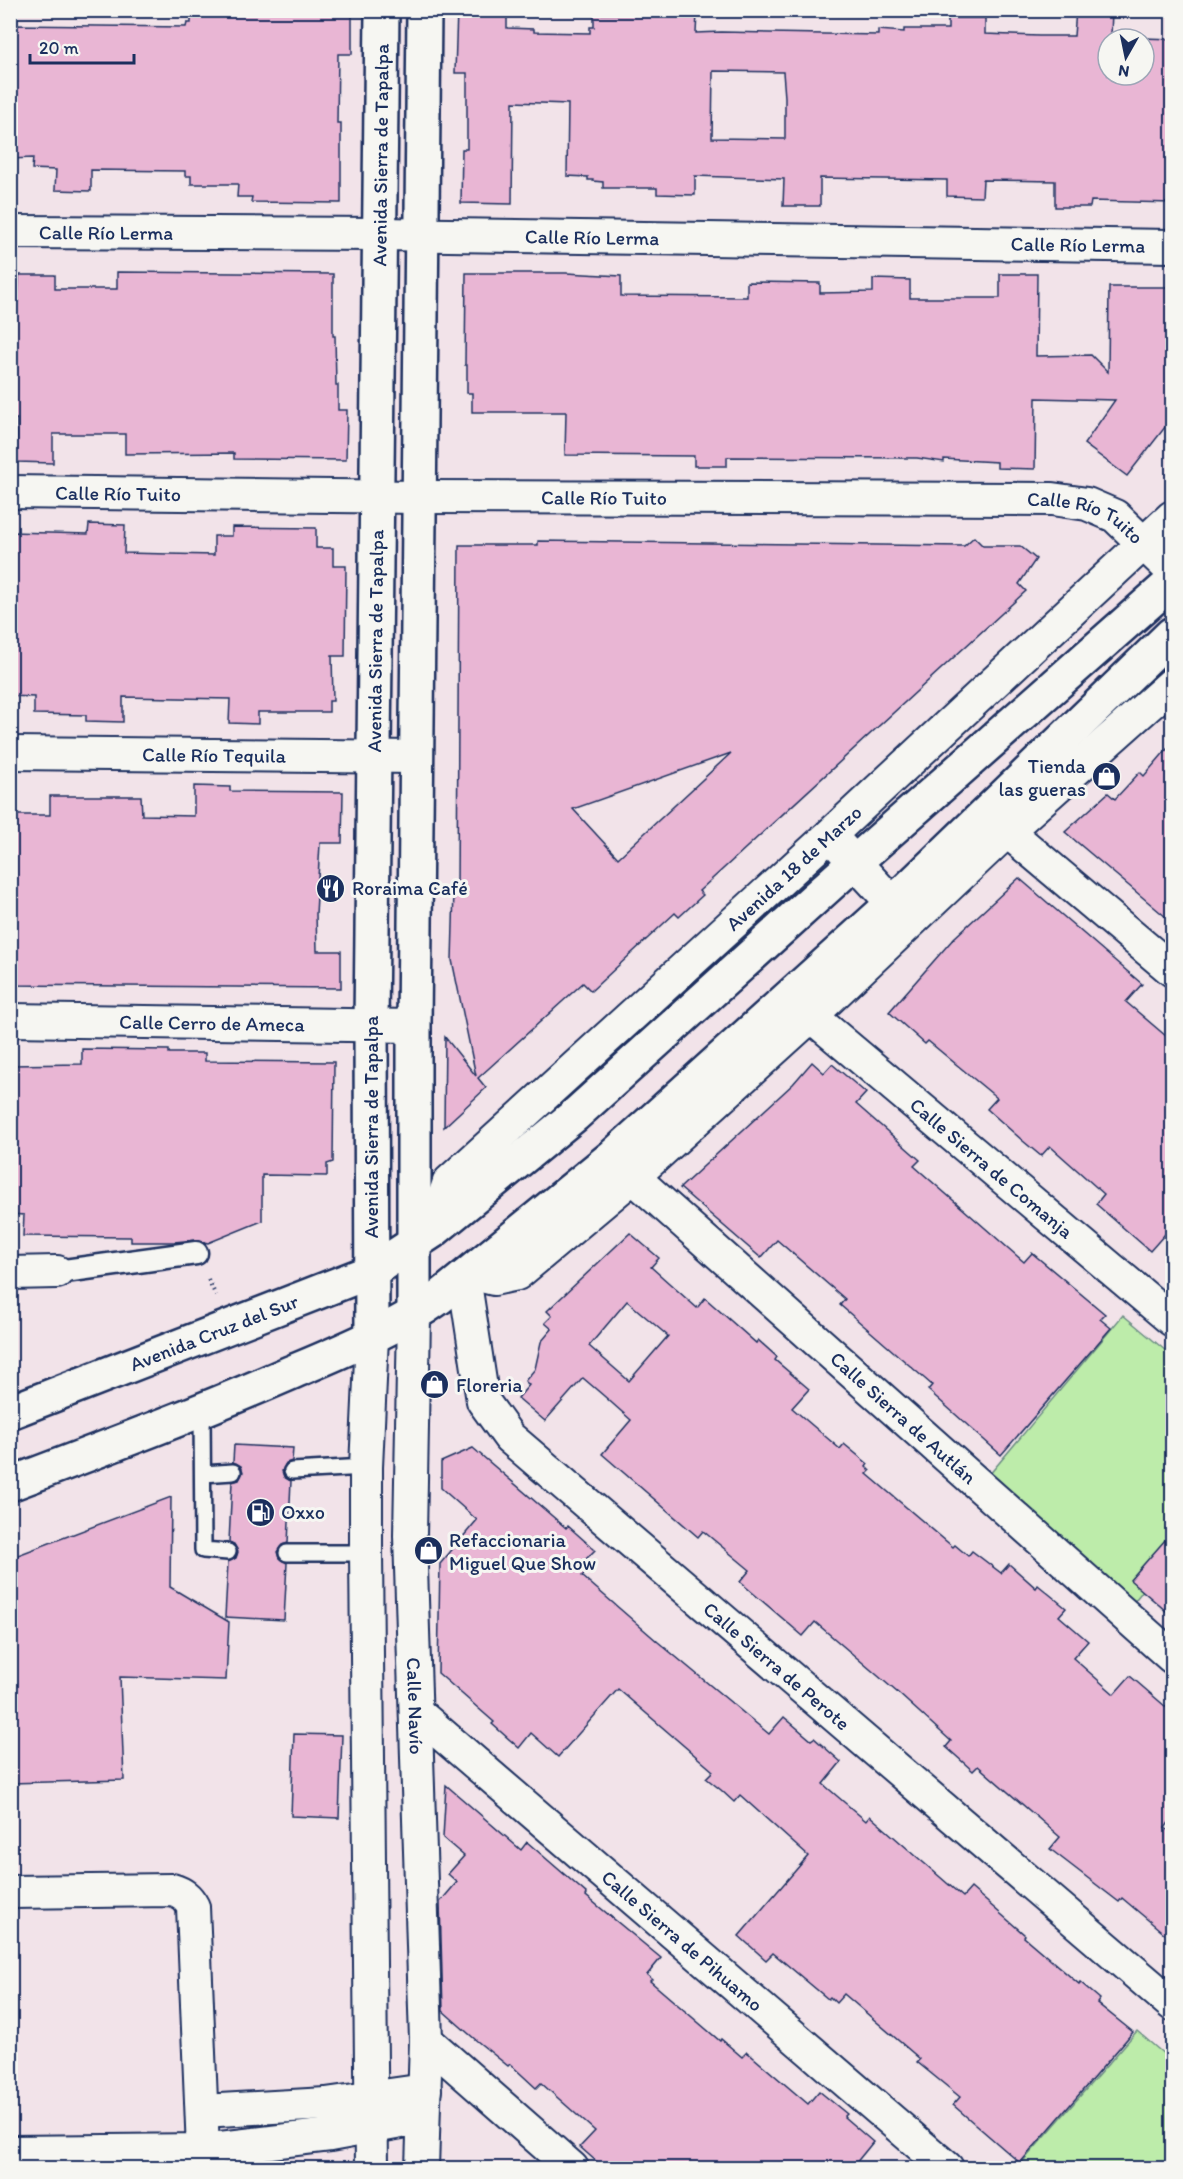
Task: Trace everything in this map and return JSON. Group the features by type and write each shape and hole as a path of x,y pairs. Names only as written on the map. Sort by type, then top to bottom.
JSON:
{"main road":[{"name":"Avenida Sierra de Tapalpa","path":"372,1271 371,1025 382,10"},
{"path":"423,1237 414,1026 424,10"},
{"name":"Avenida 18 de Marzo","path":"423,1237 575,1114 855,862 1173,582"},
{"path":"10,1484 202,1412 372,1337 414,1316 613,1156 901,913 1173,634"},
{"name":"Avenida Cruz del Sur","path":"10,1412 372,1271 423,1237"},
{"name":"Calle Navío","path":"414,1316 423,1237"},
{"path":"372,1271 372,1337"}],"street":[{"name":"Calle Río Lerma","path":"10,232 380,234 1173,246"},
{"name":"Calle Río Tuito","path":"10,492 376,497 1052,499 1087,504 1115,516 1173,571"},
{"name":"Avenida 18 de Marzo","path":"423,1237 449,1182 830,835 1173,517"},
{"path":"467,1275 494,1279 517,1274 633,1178 811,1016 901,913 1007,831 1173,684"},
{"name":"Calle Río Tequila","path":"10,753 417,757"},
{"path":"1007,831 1173,970"},
{"path":"830,835 901,913"},
{"name":"Calle Sierra de Comanja","path":"811,1016 1173,1320"},
{"name":"Calle Cerro de Ameca","path":"10,1020 414,1026"},
{"name":"Calle Sierra de Autlán","path":"633,1178 1173,1657"},
{"path":"10,1273 57,1272 196,1253"},
{"name":"Calle Sierra de Perote","path":"467,1275 483,1401 509,1437 1173,2004"},
{"name":"Calle Navío","path":"414,1316 410,1536 426,2040 422,2169"},
{"path":"372,1337 366,1467 372,2169"},
{"name":"Calle Sierra de Pihuamo","path":"416,1712 947,2169"},
{"path":"10,1892 172,1890 189,1899 193,1907 203,2151"},
{"path":"426,2040 572,2169"},
{"path":"202,2111 326,2104 371,2113"},
{"path":"10,2152 203,2151 330,2135 371,2113 424,2104"}],"lane":[{"path":"202,1412 203,1550 228,1552"},
{"path":"292,1471 366,1467"},
{"path":"203,1474 233,1472"},
{"path":"287,1553 366,1553"}],"path":[{"path":"196,1253 231,1327"}],"green space":[{"path":"1123,1315 1172,1356 1172,1555 1132,1604 984,1481"},
{"path":"1137,2031 1172,2061 1172,2168 1017,2168"}],"building":[{"path":"191,10 352,10 352,54 338,54 337,123 341,123 341,203 251,202 252,197 237,197 238,184 191,184 191,176 185,176 185,171 91,170 91,191 55,190 56,170 32,169 33,158 10,159 10,25 186,27 187,23 191,23"},
{"path":"457,10 507,10 507,28 534,29 534,32 590,33 590,27 594,27 594,14 697,13 696,33 878,35 878,30 904,32 904,29 948,29 948,18 985,18 985,34 1074,36 1076,10 1112,10 1111,27 1096,27 1096,87 1156,87 1156,38 1173,39 1173,203 1091,201 1090,207 1055,207 1055,181 983,180 982,197 947,196 947,180 820,178 820,206 783,206 784,179 695,176 695,195 657,194 657,188 603,188 603,182 588,180 588,177 567,176 568,104 513,102 512,204 461,203 462,149 467,149 467,73 455,73","holes":["713,71 783,72 785,139 712,138"]},
{"path":"117,272 333,274 336,385 338,385 338,410 347,410 346,460 234,459 234,453 125,454 125,434 53,434 53,463 17,462 17,419 10,419 10,301 18,301 19,275 55,275 55,289 117,289"},
{"path":"466,273 566,273 621,276 621,296 747,297 747,282 820,283 820,293 873,292 873,279 910,280 910,298 1000,298 1000,274 1037,274 1036,356 1091,355 1108,372 1109,287 1173,287 1173,417 1127,476 1084,444 1115,400 1036,398 1035,469 997,468 997,462 944,459 944,462 917,458 727,457 727,466 694,466 694,456 565,455 566,412 472,412 472,393 467,393 467,365 465,365"},
{"path":"89,524 125,525 124,553 214,555 214,536 232,536 232,527 316,528 316,548 333,548 333,566 346,566 345,656 332,656 333,701 329,701 329,712 258,712 258,724 229,723 230,699 123,697 123,722 86,721 86,715 34,714 34,697 10,696 10,532 88,534"},
{"path":"974,537 983,546 1020,546 1036,559 1019,584 1026,591 699,891 703,895 679,917 675,913 591,991 583,983 478,1078 486,1088 444,1127 445,1037 476,1076 452,960 454,891 457,892 459,545 538,545 538,541 964,546","holes":["731,753 618,858 573,809"]},
{"path":"1173,742 1173,923 1065,832 1108,793 1115,799 1140,772 1144,776"},
{"path":"194,786 230,787 230,791 343,792 342,843 320,843 316,914 317,951 341,951 341,988 10,985 10,827 13,827 13,815 50,815 50,796 141,796 142,815 194,816"},
{"path":"1019,878 1142,984 1126,1002 1173,1042 1173,1225 1150,1251 1096,1204 1104,1194 1050,1146 1041,1156 1023,1141 987,1109 997,1098 928,1041 925,1044 889,1012 954,938"},
{"path":"82,1049 169,1050 169,1053 205,1053 205,1061 334,1062 333,1162 327,1164 327,1176 262,1175 262,1221 208,1243 195,1240 131,1242 131,1237 23,1236 24,1215 10,1214 10,1065 82,1064"},
{"path":"812,1062 824,1073 832,1064 866,1093 856,1104 920,1160 914,1166 1024,1262 1032,1253 1105,1314 1100,1319 1111,1328 1001,1455 928,1390 932,1385 840,1305 845,1299 777,1240 761,1258 680,1188 793,1084"},
{"path":"630,1233 659,1258 651,1267 697,1308 705,1298 756,1343 758,1340 777,1357 775,1360 809,1389 792,1408 840,1449 844,1444 868,1464 866,1467 870,1471 867,1474 953,1547 955,1545 968,1556 972,1551 1001,1573 1009,1564 1036,1588 1038,1585 1066,1608 1059,1616 1088,1641 1073,1658 1114,1694 1130,1676 1173,1713 1173,1817 1165,1828 1173,1834 1173,1941 1122,1898 1119,1902 1050,1849 1060,1837 978,1766 973,1771 946,1747 951,1741 815,1622 803,1636 740,1582 750,1570 703,1531 698,1537 602,1454 631,1420 583,1378 545,1421 518,1398 529,1385 525,1381 535,1369 541,1342 552,1329 545,1323 552,1316 547,1311","holes":["627,1301 668,1336 629,1381 589,1346"]},
{"name":"Oxxo","path":"234,1445 293,1448 292,1461 286,1463 282,1471 284,1477 291,1481 288,1543 282,1545 277,1552 279,1558 287,1563 284,1620 225,1617 228,1562 236,1558 238,1552 234,1544 229,1542 232,1482 239,1480 243,1472 241,1466 233,1462"},
{"path":"473,1448 595,1550 586,1559 592,1565 582,1576 769,1734 784,1717 811,1740 814,1738 841,1762 823,1784 866,1821 870,1816 963,1897 971,1888 1025,1935 1024,1937 1100,1999 1097,2003 1133,2032 1020,2163 953,2105 960,2097 917,2062 920,2059 844,1994 836,2003 830,1997 828,1999 773,1953 766,1960 739,1936 808,1856 740,1795 734,1802 706,1778 713,1771 618,1689 558,1757 531,1733 519,1748 492,1724 494,1722 438,1673 440,1564 477,1520 441,1488 441,1462"},
{"path":"171,1497 170,1587 229,1622 226,1680 120,1677 124,1780 10,1783 10,1558"},
{"path":"1173,1531 1173,1617 1130,1580"},
{"path":"294,1734 342,1735 339,1818 291,1816"},
{"path":"446,1785 521,1850 527,1842 587,1894 586,1896 661,1958 647,1975 652,1979 650,1981 720,2041 721,2039 742,2057 747,2052 808,2104 819,2091 847,2114 844,2117 873,2142 851,2169 605,2169 580,2147 595,2131 541,2083 536,2088 510,2064 508,2066 443,2011 440,1902 457,1882 448,1874 464,1856 443,1838"}],"place":[{"name":"Tienda las gueras","path":"1107,777"},
{"name":"Roraima Café","path":"331,888"},
{"name":"Floreria","path":"435,1385"},
{"name":"Oxxo","path":"260,1512"},
{"name":"Refaccionaria Miguel Que Show","path":"428,1551"}]}
